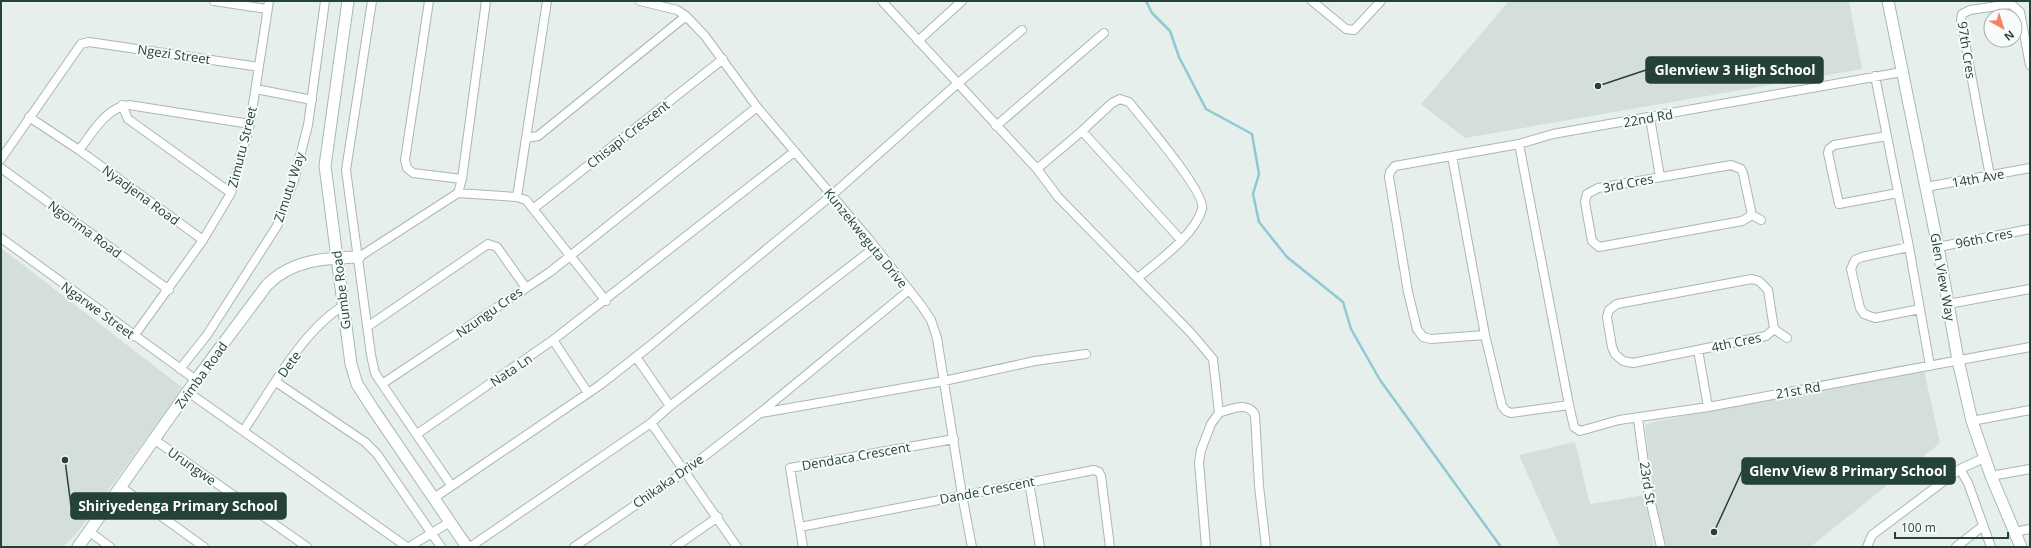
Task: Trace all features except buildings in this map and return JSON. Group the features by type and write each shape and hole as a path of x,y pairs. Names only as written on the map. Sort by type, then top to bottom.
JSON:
{"street":[{"path":"214,1 268,5"},
{"name":"Zimutu Way","path":"180,369 207,335 277,226 294,180 308,125 325,1"},
{"name":"Gumbe Road","path":"348,1 325,166 338,258 350,364 357,384 450,522 469,547"},
{"path":"372,1 346,170 359,257 371,355 376,373 382,384 451,485"},
{"path":"429,1 404,160 406,168 413,173 462,178"},
{"path":"458,193 462,178 486,1"},
{"path":"517,197 547,1"},
{"name":"Kunzekweguta Drive","path":"640,1 677,10 686,16 705,36 757,106 794,152 832,195 908,291 921,305 931,320 937,338 962,495 972,547"},
{"path":"882,1 1037,169 1058,197 1138,278 1213,359 1219,413"},
{"path":"918,41 962,1"},
{"path":"1312,1 1346,29 1354,30 1381,1"},
{"name":"Glen View Way","path":"1888,1 1938,247 1958,360 1972,421 1984,458 2021,547"},
{"name":"97th Cres","path":"1990,176 1961,21 1962,14 1970,10 2011,4 2016,7 2020,12 2030,65"},
{"name":"Zimutu Street","path":"134,336 169,290 203,240 231,193 250,124 268,5"},
{"path":"527,138 538,136 686,16"},
{"path":"434,498 588,393 636,357 832,195 957,84 1022,30"},
{"path":"996,126 1104,33"},
{"name":"Ngezi Street","path":"29,117 82,44 89,42 259,67"},
{"name":"Chisapi Crescent","path":"533,209 723,59"},
{"name":"22nd Rd","path":"1485,335 1431,339 1423,337 1417,329 1408,292 1389,177 1395,166 1519,144 1553,134 1650,118 1902,72"},
{"path":"1875,76 1888,136 1930,366"},
{"path":"256,89 312,100"},
{"path":"1037,169 1082,131 1112,103 1120,99 1129,102 1177,162 1201,200 1203,208 1198,219 1181,240 1138,278"},
{"path":"79,150 103,120 114,109 122,106 129,105 250,124"},
{"path":"122,106 128,119 231,193"},
{"path":"526,288 550,272 757,106"},
{"path":"1,159 29,117"},
{"name":"Nyadjena Road","path":"29,117 79,150 203,240"},
{"path":"1650,118 1660,176"},
{"path":"1082,131 1181,240"},
{"path":"1888,136 1834,145 1829,149 1828,153 1839,204 1898,193"},
{"name":"21st Rd","path":"1519,144 1569,405 1574,427 1580,431 1620,420 1638,419 1708,407 2030,347"},
{"name":"Nata Ln","path":"417,434 554,340 606,301 794,152"},
{"path":"1452,156 1485,335 1502,406 1506,411 1511,413 1569,405"},
{"name":"3rd Cres","path":"1732,165 1737,167 1743,173 1752,214 1742,221 1603,248 1595,245 1592,241 1585,202 1587,194 1598,188 1660,176 1732,165"},
{"name":"Ngorima Road","path":"1,168 169,290"},
{"name":"14th Ave","path":"1926,187 2030,168"},
{"path":"359,257 458,193 517,197 526,200 606,301"},
{"path":"1752,214 1761,220"},
{"name":"96th Cres","path":"1938,247 2030,229"},
{"name":"Ngarwe Street","path":"1,238 196,380"},
{"name":"Nzungu Cres","path":"367,327 488,244 497,247 526,288 382,384"},
{"path":"1909,247 1862,257 1855,260 1851,269 1860,308 1864,314 1875,318 1920,309"},
{"path":"469,547 651,423 670,406 874,248"},
{"name":"Zvimba Road","path":"78,547 196,380 267,285 276,276 295,265 338,258 359,257"},
{"name":"4th Cres","path":"1752,279 1759,281 1768,290 1774,329 1766,336 1633,363 1623,361 1615,354 1612,347 1607,317 1609,310 1622,302 1752,279"},
{"path":"1948,304 2030,289"},
{"name":"Chikaka Drive","path":"574,547 684,472 760,413 908,291"},
{"name":"Dete","path":"244,430 313,330 329,314 343,306"},
{"path":"1774,329 1787,338"},
{"path":"554,340 588,393"},
{"path":"1698,350 1708,407"},
{"name":"Chikaka Drive","path":"760,413 944,381 1035,361 1086,354"},
{"path":"636,357 670,406"},
{"path":"276,382 365,442 377,454 441,547"},
{"path":"188,392 408,547 450,522"},
{"path":"1206,547 1199,462 1201,450 1211,424 1219,413 1244,406 1250,409 1255,415 1266,547"},
{"path":"1972,421 2030,410"},
{"name":"23rd St","path":"1638,419 1647,486 1661,547"},
{"path":"651,423 737,547"},
{"name":"Dendaca Crescent","path":"803,547 790,468 954,439"},
{"name":"Urungwe","path":"155,440 307,547"},
{"path":"1867,547 1872,535 1960,469 1984,458"},
{"path":"1960,469 1968,483 1992,547"},
{"path":"1991,476 2030,469"},
{"name":"Dande Crescent","path":"800,527 1094,470 1099,472 1101,476 1110,547"},
{"path":"1029,482 1040,547"},
{"path":"121,487 204,547"},
{"path":"676,547 718,518"},
{"path":"1956,547 1983,526"},
{"path":"2014,532 2030,529"},
{"path":"90,532 110,547"}],"shaded area":[{"path":"1509,1 1849,1 1862,69 1465,138 1421,104"},
{"path":"1,248 183,388 77,533 63,547 1,547"},
{"path":"1924,370 1940,443 1810,547 1666,547 1653,497 1645,425 1653,422"},
{"path":"1575,442 1590,504 1645,495 1654,547 1560,547 1519,455"}],"waterway":[{"path":"1146,1 1152,13 1170,31 1179,57 1206,109 1252,134 1259,174 1253,194 1259,222 1287,257 1343,302 1351,329 1380,380 1501,547"}],"place":[{"name":"Glenview 3 High School","path":"1598,86"},
{"name":"Shiriyedenga Primary School","path":"65,460"},
{"name":"Glenv View 8 Primary School","path":"1714,532"}]}
